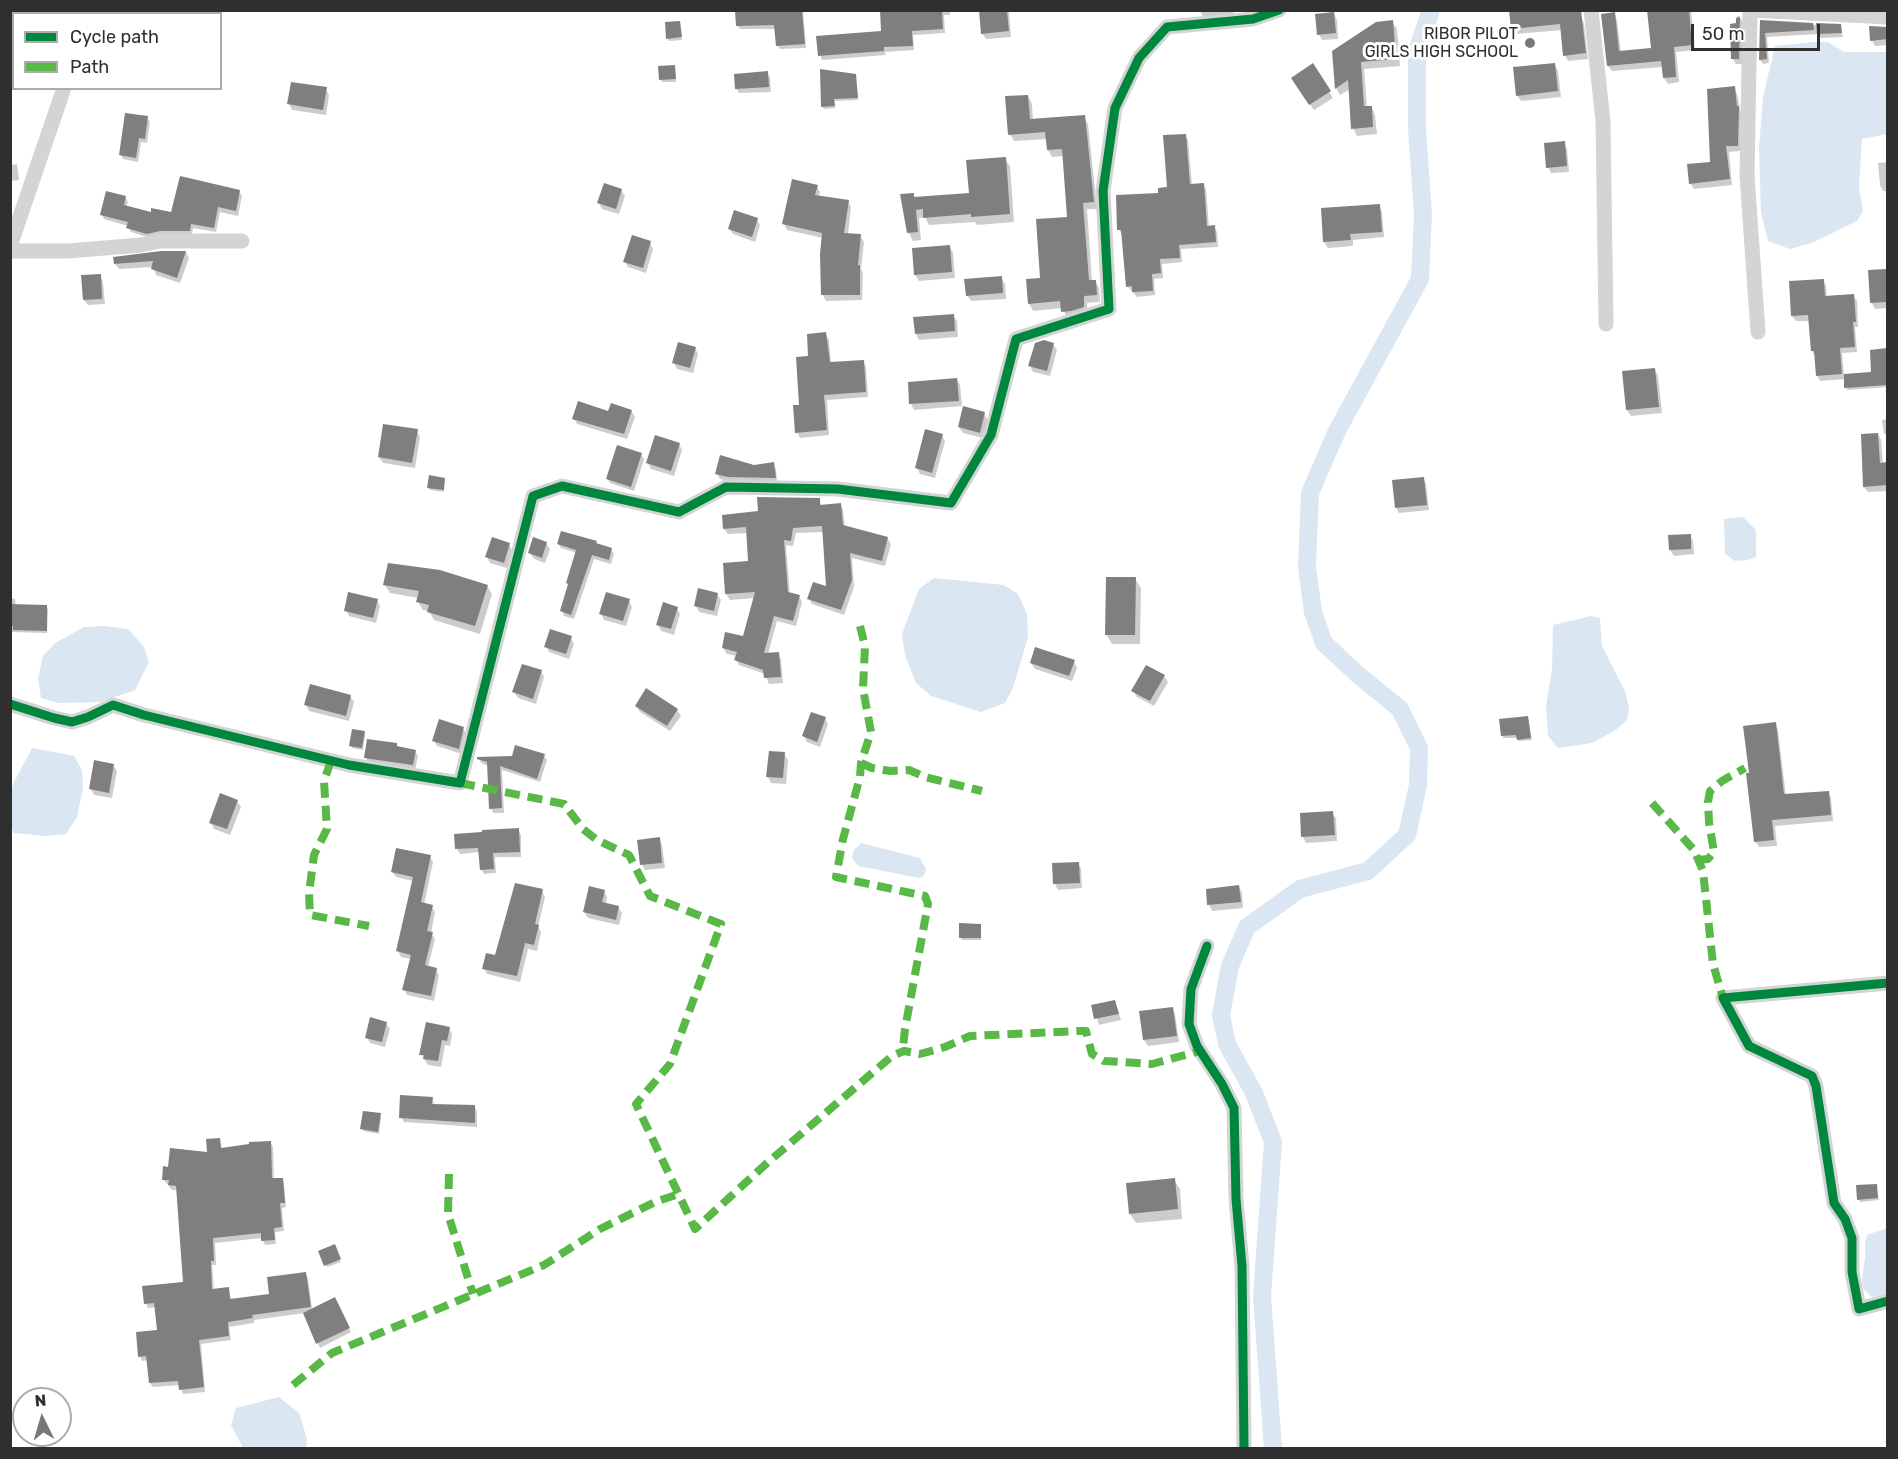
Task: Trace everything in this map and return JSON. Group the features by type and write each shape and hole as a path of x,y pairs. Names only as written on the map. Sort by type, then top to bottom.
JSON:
{"street":[{"path":"10,704 72,722 113,705 144,715 349,765 460,783 532,496 562,486 679,512 726,488 838,489 951,502 991,435 1016,339 1108,309 1103,191 1115,108 1139,58 1167,27 1253,19 1279,10"},
{"path":"1591,10 1604,121 1606,324"},
{"path":"1758,332 1747,176 1750,11 1887,17"},
{"path":"10,246 63,90"},
{"path":"10,251 68,251 141,245 160,241 242,241"},
{"path":"1207,946 1191,989 1189,1024 1197,1046 1222,1084 1234,1108 1236,1199 1242,1266 1244,1449"},
{"path":"1887,983 1723,998 1749,1046 1812,1076 1816,1086 1834,1203 1845,1219 1852,1238 1852,1272 1859,1309 1887,1301"}],"shaded area":[{"path":"1828,42 1844,52 1887,52 1887,134 1862,139 1859,187 1863,211 1857,221 1814,242 1790,249 1768,241 1761,212 1759,148 1763,97 1775,46"},
{"path":"1743,517 1756,530 1756,557 1735,561 1725,554 1724,519"},
{"path":"934,578 1004,585 1018,594 1027,614 1028,637 1013,688 1005,703 981,712 931,696 916,683 905,655 902,634 919,589"},
{"path":"1591,616 1600,618 1602,646 1625,691 1629,709 1627,720 1616,730 1592,743 1558,748 1548,736 1546,706 1552,669 1553,625"},
{"path":"105,626 128,629 144,647 149,662 135,690 101,702 58,703 41,698 38,679 43,656 55,643 84,627"},
{"path":"32,748 74,756 82,770 83,788 77,817 66,834 45,836 14,833 11,828 13,784"},
{"path":"861,843 920,858 926,869 924,876 919,878 858,866 852,858 854,850"},
{"path":"1887,1228 1887,1294 1872,1297 1863,1289 1865,1242 1867,1235"},
{"path":"279,1397 299,1413 307,1439 306,1448 243,1448 231,1425 236,1408"}],"building":[{"path":"802,10 805,44 776,46 774,25 736,26 735,11"},
{"path":"880,10 942,10 943,29 912,31 913,46 884,47 884,51 818,56 816,36 881,31"},
{"path":"979,10 1007,10 1009,31 981,34"},
{"path":"1509,10 1581,10 1586,53 1563,56 1560,24 1511,29"},
{"path":"1647,10 1689,10 1692,45 1674,47 1676,77 1663,78 1661,61 1607,66 1601,14 1615,12 1619,51 1651,48"},
{"path":"1334,12 1336,33 1317,35 1315,14"},
{"path":"1740,17 1739,59 1731,59 1730,24 1736,23 1736,18"},
{"path":"1393,20 1396,59 1361,62 1364,106 1372,106 1373,127 1351,129 1348,80 1335,89 1332,51 1376,22"},
{"path":"1760,20 1813,23 1814,30 1765,33 1767,59 1759,60"},
{"path":"680,21 682,37 666,39 665,22"},
{"path":"1816,23 1841,24 1842,33 1817,34"},
{"path":"1869,26 1887,27 1887,39 1870,41"},
{"path":"1313,63 1331,91 1309,105 1291,78"},
{"path":"1555,63 1558,91 1516,96 1513,67"},
{"path":"675,65 676,79 659,80 658,66"},
{"path":"820,69 856,74 858,98 834,99 835,106 821,107"},
{"path":"768,71 769,87 735,89 734,74"},
{"path":"291,82 327,87 323,110 287,104"},
{"path":"1735,86 1737,106 1739,106 1738,146 1726,146 1730,179 1689,184 1687,164 1710,162 1707,89"},
{"path":"1028,95 1030,119 1085,115 1094,202 1083,203 1089,280 1096,280 1097,295 1084,296 1084,307 1071,311 1061,312 1060,301 1028,304 1026,279 1040,278 1036,219 1067,217 1062,149 1047,150 1045,132 1008,135 1005,96"},
{"path":"125,113 148,116 145,139 139,138 136,158 119,155"},
{"path":"1186,134 1190,184 1204,183 1207,226 1215,225 1216,242 1179,245 1180,258 1160,259 1161,273 1152,274 1153,291 1132,292 1132,286 1126,287 1121,230 1117,230 1116,195 1158,193 1158,188 1167,187 1163,135"},
{"path":"1565,141 1567,166 1546,168 1544,143"},
{"path":"1006,157 1010,214 923,218 923,209 916,210 918,232 907,233 900,194 914,193 914,197 969,193 966,160"},
{"path":"180,176 240,190 236,211 218,207 214,228 191,224 190,231 160,231 147,234 126,228 128,222 100,215 106,191 126,196 124,205 151,212 151,208 171,212"},
{"path":"792,179 818,185 815,195 849,200 844,233 861,234 858,265 860,265 860,295 821,295 822,233 782,224"},
{"path":"604,183 622,189 616,209 597,203"},
{"path":"1380,204 1382,232 1350,234 1351,240 1323,242 1321,208"},
{"path":"734,210 758,218 752,237 728,229"},
{"path":"632,235 651,241 643,268 623,262"},
{"path":"950,245 952,272 914,275 912,248"},
{"path":"161,251 186,251 177,278 151,269 153,261 114,264 113,257"},
{"path":"1887,269 1887,302 1870,303 1868,270"},
{"path":"101,274 102,299 83,300 81,275"},
{"path":"1002,276 1003,293 966,296 964,279"},
{"path":"1824,279 1825,296 1854,294 1855,347 1840,348 1842,374 1816,376 1808,315 1791,316 1789,281"},
{"path":"954,314 955,331 915,334 913,317"},
{"path":"826,332 830,362 864,360 866,392 824,395 827,430 795,433 793,405 799,405 796,357 808,356 807,334"},
{"path":"1044,340 1054,343 1047,371 1028,366 1035,343"},
{"path":"678,342 696,347 690,368 672,363"},
{"path":"1887,348 1887,385 1844,388 1844,374 1871,372 1870,350"},
{"path":"1655,368 1659,407 1626,410 1622,371"},
{"path":"957,378 959,401 909,404 908,382"},
{"path":"578,401 608,411 611,403 632,410 624,434 572,419"},
{"path":"963,406 985,412 980,433 958,427"},
{"path":"383,424 418,429 412,463 378,457"},
{"path":"925,429 943,434 932,473 915,468"},
{"path":"1878,433 1880,463 1887,462 1887,485 1863,487 1861,434"},
{"path":"655,435 680,443 671,471 646,463"},
{"path":"617,445 642,453 631,487 606,479"},
{"path":"720,455 754,465 774,462 776,478 728,477 715,474"},
{"path":"429,475 445,478 444,490 427,488"},
{"path":"1424,477 1427,505 1395,508 1392,480"},
{"path":"757,497 820,498 820,505 841,503 843,525 888,537 882,561 850,553 852,580 841,610 807,599 813,582 826,586 822,526 793,528 791,541 784,540 788,592 800,595 793,621 774,616 764,653 779,652 781,677 764,678 763,670 734,660 737,652 722,648 725,632 743,636 755,592 725,594 723,563 748,561 746,527 723,529 722,515 758,511"},
{"path":"561,531 597,541 596,543 612,548 609,560 592,555 571,615 560,611 576,550 557,544"},
{"path":"1691,534 1691,549 1669,550 1668,535"},
{"path":"492,537 510,543 504,563 485,557"},
{"path":"533,537 547,542 542,558 528,553"},
{"path":"388,563 440,570 488,585 475,626 427,612 429,605 416,602 419,591 383,585"},
{"path":"1106,577 1136,577 1135,635 1105,635"},
{"path":"698,588 718,593 714,611 694,606"},
{"path":"348,592 378,599 373,618 344,611"},
{"path":"606,592 630,599 623,621 599,614"},
{"path":"663,602 678,607 671,629 656,625"},
{"path":"10,604 47,605 47,631 13,630 13,626 10,626"},
{"path":"550,629 572,636 566,654 544,647"},
{"path":"1035,647 1075,660 1069,676 1030,663"},
{"path":"522,664 542,670 533,699 512,692"},
{"path":"1146,665 1165,675 1150,701 1131,691"},
{"path":"310,684 351,695 346,716 304,705"},
{"path":"646,688 678,709 667,726 635,706"},
{"path":"811,712 826,717 817,742 802,736"},
{"path":"1528,716 1531,738 1517,740 1516,735 1501,736 1499,719"},
{"path":"439,719 464,727 459,749 432,741"},
{"path":"1776,722 1784,794 1829,791 1831,815 1772,820 1774,840 1754,842 1743,726"},
{"path":"352,729 365,731 362,748 349,746"},
{"path":"367,739 397,743 397,746 416,750 413,765 364,758"},
{"path":"515,745 545,754 537,779 500,766 502,808 489,809 487,762 477,757 512,756"},
{"path":"769,751 785,752 783,778 766,777"},
{"path":"94,760 114,764 109,793 89,789"},
{"path":"220,793 238,800 227,829 209,823"},
{"path":"1333,811 1335,835 1301,837 1300,813"},
{"path":"519,828 520,852 493,853 494,869 480,870 478,848 455,849 454,834"},
{"path":"660,837 662,863 640,865 637,840"},
{"path":"396,848 431,855 421,902 433,905 427,931 433,932 425,965 437,968 431,996 402,990 411,955 396,951 413,877 391,872"},
{"path":"1079,862 1080,883 1053,884 1052,863"},
{"path":"515,883 543,889 535,924 539,925 534,945 525,943 517,976 482,969 486,953 495,955"},
{"path":"1239,885 1241,902 1207,905 1206,889"},
{"path":"589,886 605,890 602,902 619,906 616,920 583,912"},
{"path":"959,923 981,924 981,938 959,938"},
{"path":"1115,1000 1119,1014 1094,1019 1091,1005"},
{"path":"1173,1007 1177,1036 1143,1040 1139,1011"},
{"path":"370,1017 387,1022 382,1042 365,1038"},
{"path":"426,1022 450,1027 447,1041 442,1040 438,1061 423,1059 424,1055 419,1055"},
{"path":"400,1095 433,1097 432,1104 475,1105 475,1123 399,1118"},
{"path":"363,1111 381,1113 378,1132 360,1129"},
{"path":"220,1138 221,1148 249,1144 249,1142 271,1141 272,1178 283,1178 285,1203 280,1203 282,1227 274,1228 275,1240 261,1241 261,1233 213,1238 212,1289 229,1287 230,1299 269,1294 267,1277 306,1272 311,1307 252,1315 253,1318 228,1322 229,1336 199,1340 204,1387 179,1390 178,1381 149,1383 146,1356 138,1357 136,1332 157,1330 154,1303 144,1304 142,1286 183,1282 176,1186 168,1185 169,1180 162,1180 163,1166 168,1167 170,1148 207,1152 206,1139"},
{"path":"1175,1178 1178,1209 1129,1214 1126,1183"},
{"path":"1877,1184 1878,1198 1857,1200 1856,1185"},
{"path":"335,1244 341,1259 324,1266 318,1251"},
{"path":"335,1297 350,1328 316,1344 303,1313"}],"waterway":[{"path":"1273,1448 1262,1296 1273,1142 1254,1093 1227,1044 1221,1015 1230,966 1247,927 1300,889 1368,871 1407,835 1418,785 1419,748 1400,709 1324,643 1313,612 1307,567 1310,493 1337,431 1420,279 1423,215 1417,128 1417,51 1431,10"}],"marked path":[{"path":"860,626 865,646 863,689 871,732 861,763 860,777 843,839 836,877 925,896 928,904 903,1048"},
{"path":"331,761 324,781 327,829 314,855 309,893 310,915 369,926"},
{"path":"861,763 872,768 890,771 909,770 925,777 982,791"},
{"path":"1698,860 1708,859 1714,852 1709,822 1710,791 1745,768"},
{"path":"460,783 564,804 583,829 597,840 629,855 650,896 721,924 670,1064 636,1104 695,1229 766,1164 892,1056 904,1051 920,1054 945,1047 970,1036 1078,1031 1086,1031 1092,1054 1104,1061 1152,1064 1200,1051"},
{"path":"1652,803 1694,850 1703,871 1713,964 1723,998"},
{"path":"449,1174 448,1214 473,1294"},
{"path":"293,1385 332,1353 544,1265 600,1229 655,1202 679,1194"}],"cycle path":[{"path":"10,704 72,722 113,705 144,715 349,765 460,783 533,496 562,486 679,512 726,487 838,489 951,503 991,435 1016,339 1109,309 1103,191 1115,108 1139,58 1167,27 1253,19 1279,10"},
{"path":"1207,946 1191,989 1189,1024 1197,1046 1222,1084 1234,1108 1236,1199 1242,1266 1244,1448"},
{"path":"1888,983 1723,998 1749,1046 1812,1076 1816,1086 1834,1203 1845,1219 1852,1238 1852,1272 1859,1309 1888,1301"}],"place":[{"name":"RIBOR PILOT GIRLS HIGH SCHOOL","path":"1530,43"}]}
